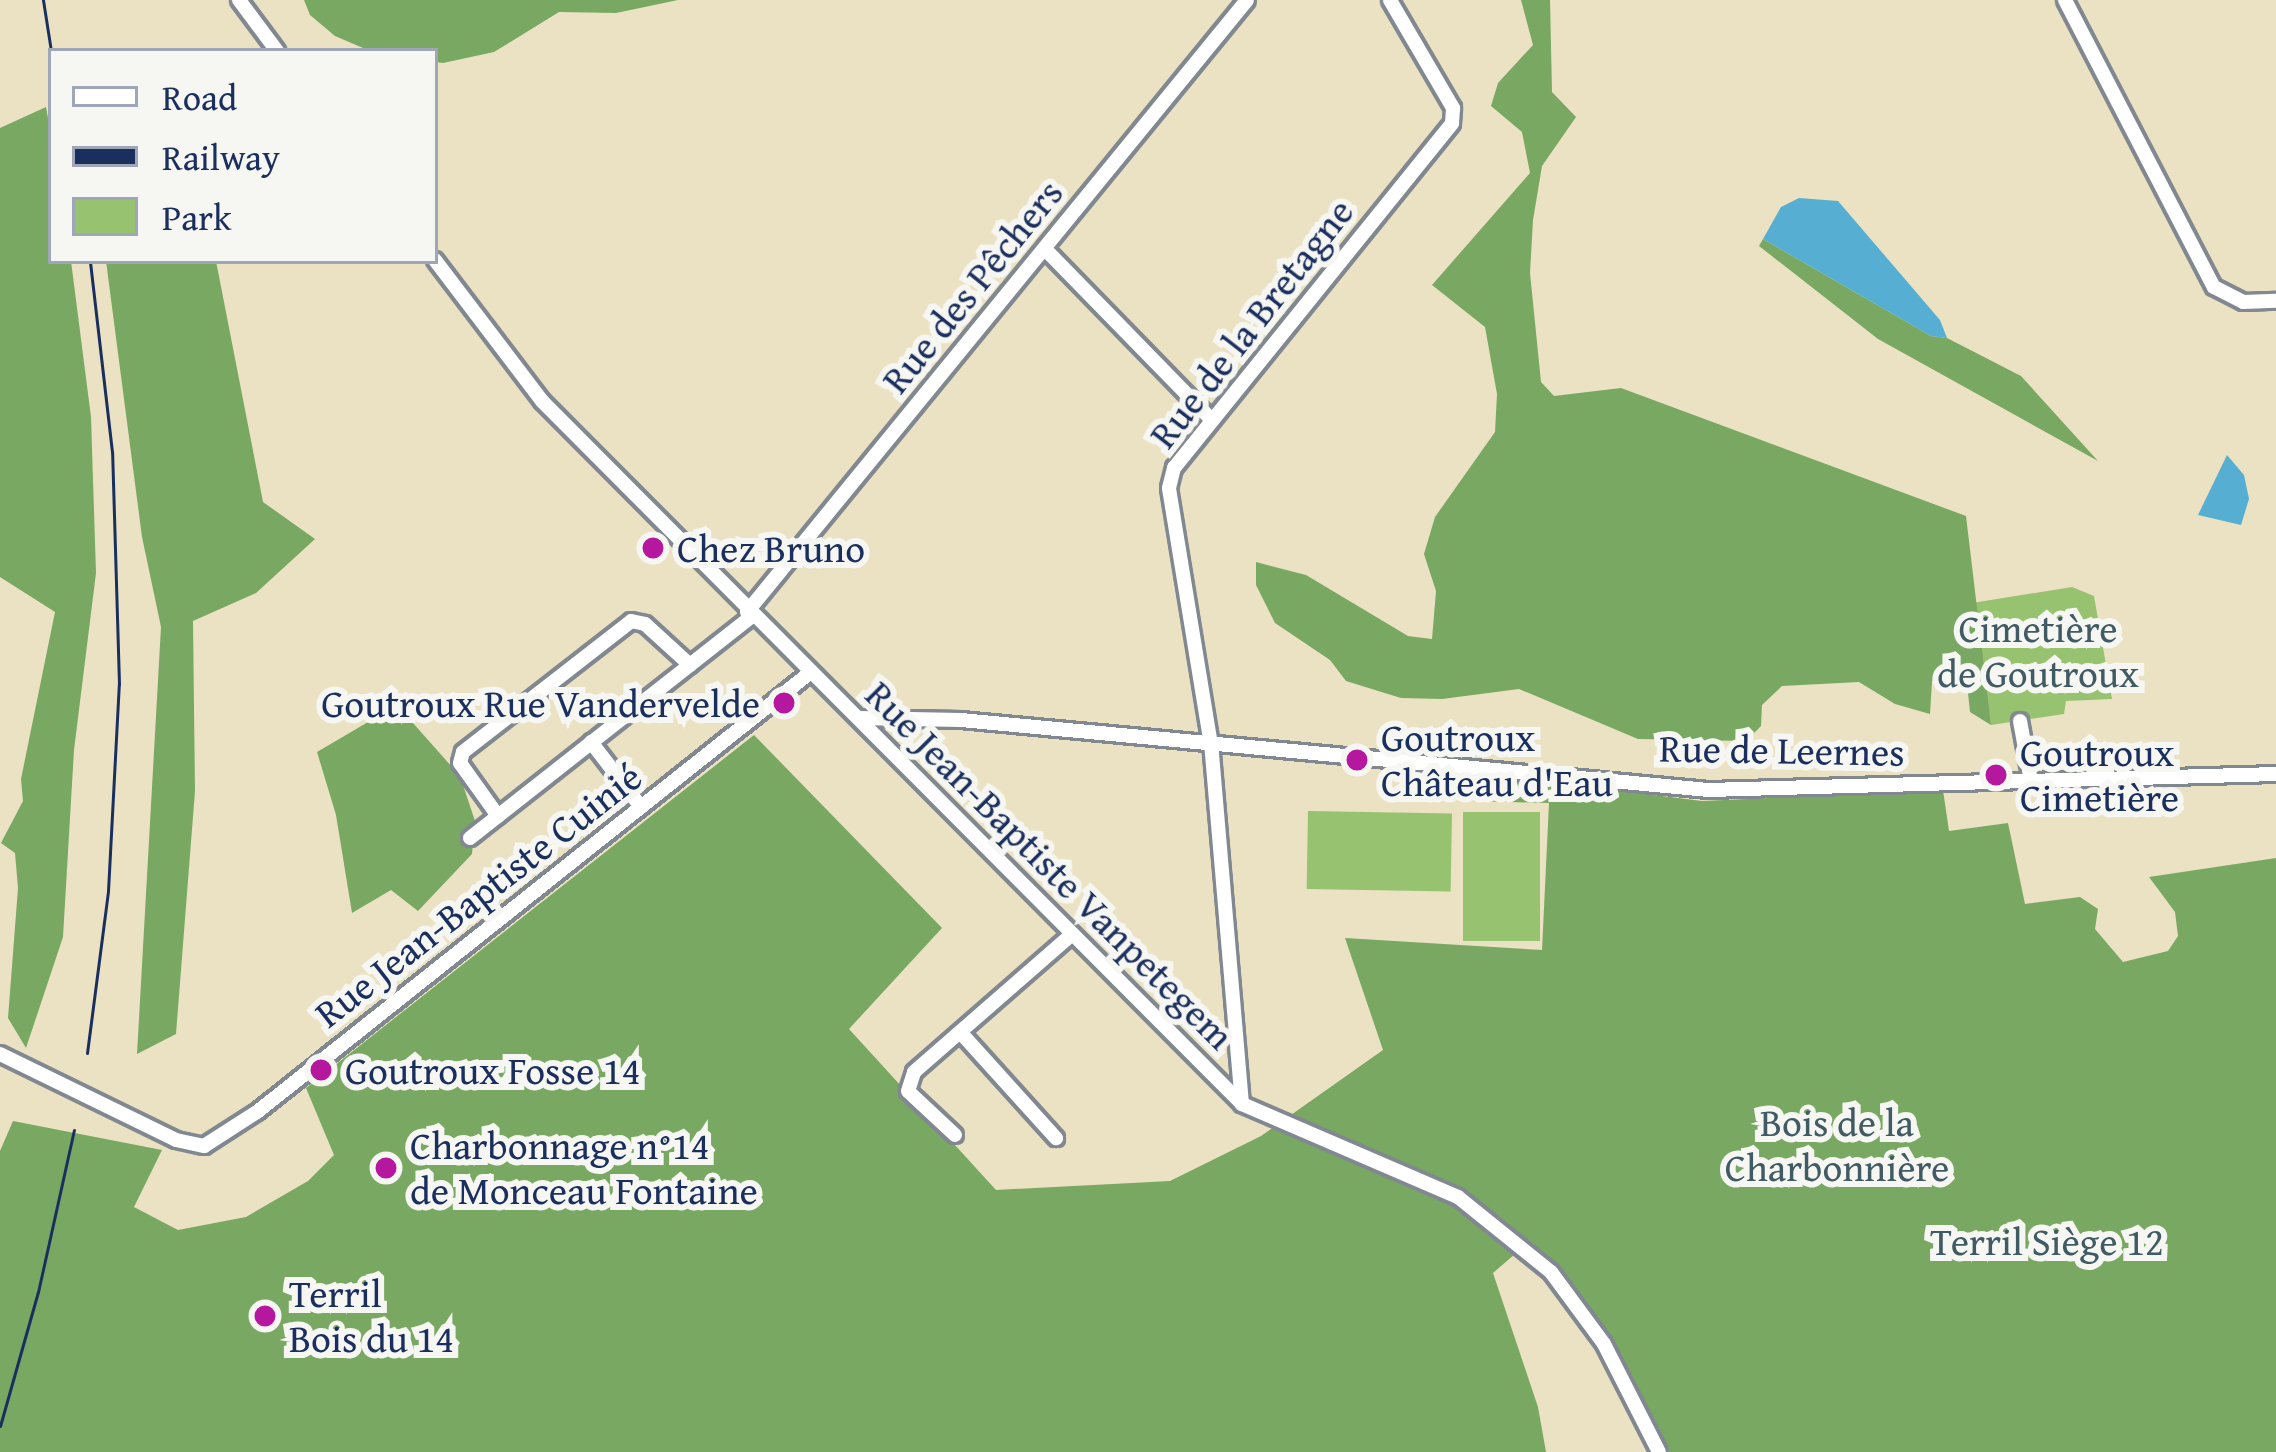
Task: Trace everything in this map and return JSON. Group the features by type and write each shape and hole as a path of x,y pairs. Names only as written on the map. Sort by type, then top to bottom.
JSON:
{"street":[{"path":"239,0 275,48"},
{"name":"Rue des Pêchers","path":"470,838 749,615 1247,0"},
{"name":"Rue de la Bretagne","path":"1242,1104 1211,745 1169,488 1174,468 1452,122 1454,108 1390,0"},
{"path":"2065,0 2214,287 2243,302 2276,301"},
{"path":"1046,250 1212,420"},
{"name":"Rue Jean-Baptiste Vanpetegem","path":"438,264 542,400 749,615 859,718 1242,1104"},
{"path":"499,816 460,763 463,752 631,621 645,624 690,665"},
{"name":"Rue Jean-Baptiste Cuinié","path":"0,1054 176,1140 204,1146 226,1135 812,672"},
{"name":"Rue de Leernes","path":"859,718 962,720 1708,790 2276,774"},
{"path":"2020,721 2031,781"},
{"path":"591,742 640,807"},
{"path":"955,1135 908,1091 914,1072 1072,934"},
{"path":"961,1033 1056,1138"},
{"path":"1242,1104 1458,1196 1551,1272 1604,1344 1660,1452"}],"green space":[{"path":"304,0 678,0 616,13 559,12 494,52 443,63 438,62 438,48 363,48 335,36 310,15"},
{"path":"1521,0 1550,0 1552,92 1576,117 1542,166 1533,220 1530,273 1541,382 1554,396 1621,388 1966,516 1991,725 1970,712 1966,674 1945,671 1932,681 1930,714 1895,704 1859,682 1782,686 1762,705 1761,726 1746,741 1638,739 1519,689 1442,699 1401,698 1346,681 1330,660 1275,623 1256,585 1256,562 1306,575 1408,636 1432,639 1436,591 1424,554 1435,517 1495,432 1497,394 1485,327 1432,285 1530,173 1522,132 1491,106 1498,83 1533,45"},
{"path":"46,107 48,264 71,264 91,417 96,573 74,750 63,937 26,1048 8,1018 18,888 15,853 1,843 23,801 21,779 55,612 0,577 0,128"},
{"path":"1763,239 1931,336 1947,338 2021,376 2098,461 1878,339 1759,246"},
{"path":"106,264 217,264 263,502 315,539 256,593 193,621 195,791 176,1034 137,1054 161,627 142,537"},
{"name":"Cimetière de Goutroux","path":"2072,587 2094,596 2112,699 2066,701 2064,714 1991,725 1972,603"},
{"path":"397,705 460,776 475,821 472,854 418,911 391,890 352,913 336,815 317,752"},
{"name":"Bois de la Charbonnière","path":"754,735 942,928 849,1029 996,1190 1170,1181 1261,1136 1383,1050 1345,938 1542,950 1549,803 1474,801 1468,780 1559,783 1702,801 1943,790 1949,831 2008,823 2025,904 2080,897 2098,909 2095,929 2123,962 2168,951 2178,936 2175,912 2149,877 2276,858 2276,1452 1659,1452 1604,1344 1522,1248 1493,1273 1538,1407 1546,1452 0,1452 0,1151 13,1121 162,1150 134,1207 178,1230 246,1217 308,1181 334,1155 306,1088"},
{"path":"1308,811 1452,814 1451,892 1307,889"},
{"path":"1463,812 1540,812 1540,941 1463,941"}],"water":[{"path":"1799,198 1838,201 1940,320 1947,338 1931,336 1763,239 1781,207"},
{"path":"2227,455 2244,475 2249,499 2241,525 2198,515"}],"railway":[{"path":"43,0 51,48"},
{"path":"87,1053 108,891 119,684 112,452 90,264"},
{"path":"0,1426 38,1292 74,1130"}],"place":[{"name":"Chez Bruno","path":"653,548"},
{"name":"Goutroux Rue Vandervelde","path":"784,703"},
{"name":"Goutroux Château d'Eau","path":"1357,760"},
{"name":"Goutroux Cimetière","path":"1996,775"},
{"name":"Goutroux Fosse 14","path":"321,1070"},
{"name":"Charbonnage n°14 de Monceau Fontaine","path":"386,1168"},
{"name":"Terril Bois du 14","path":"265,1316"}],"park label":[{"name":"Terril Siège 12","path":"2047,1241"}]}
